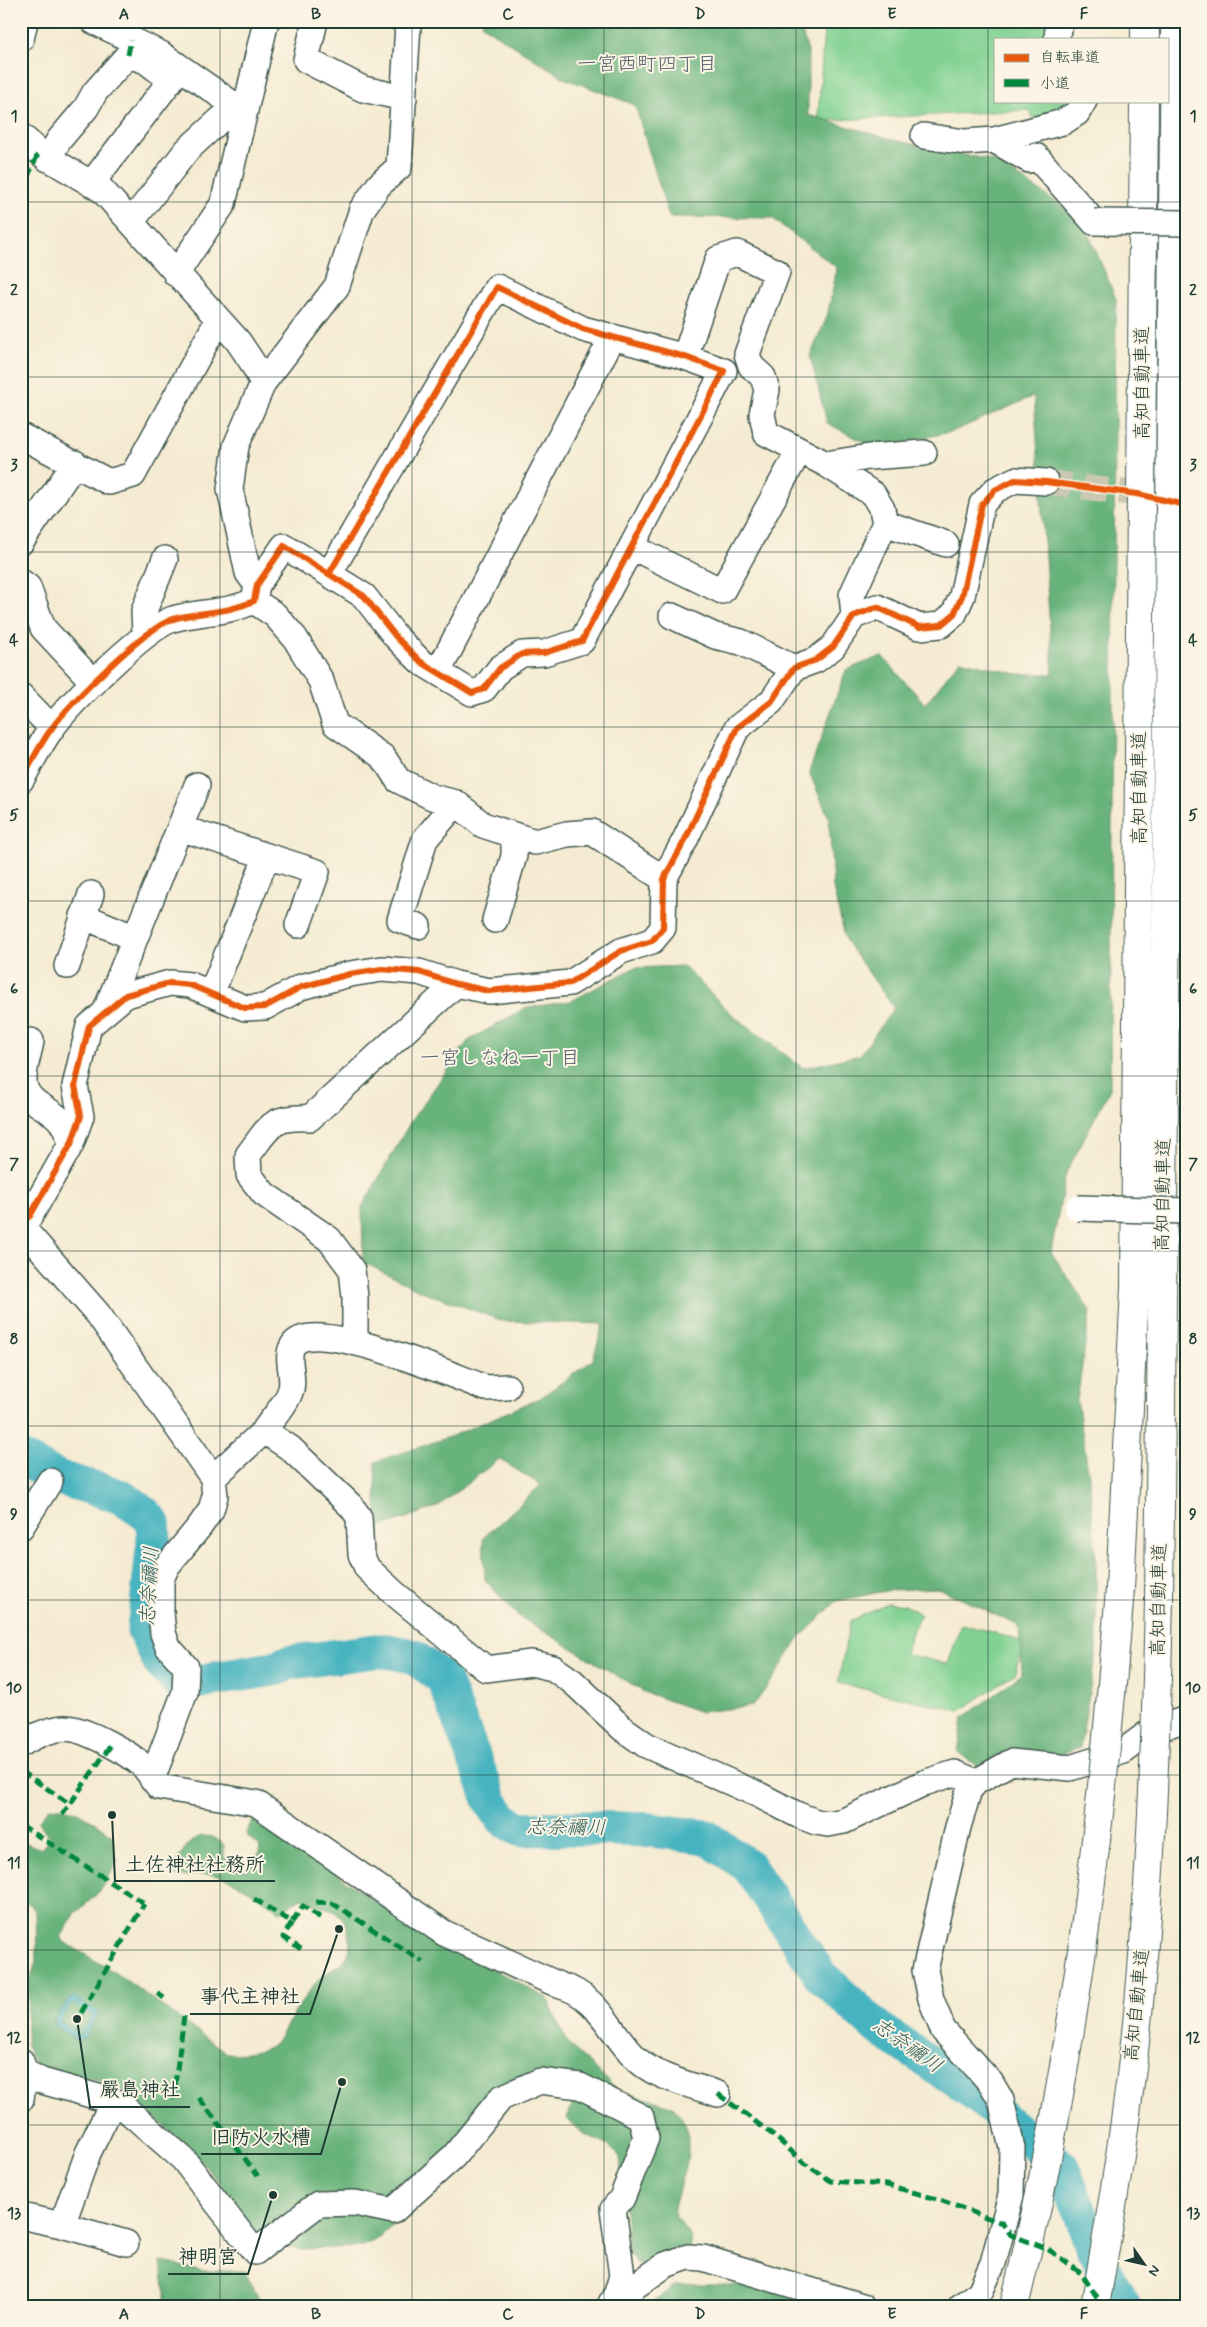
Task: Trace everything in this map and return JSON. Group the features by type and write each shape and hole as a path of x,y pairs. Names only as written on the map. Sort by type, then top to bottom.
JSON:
{"highway":[{"path":"1145,21 1145,38"},
{"name":"高知自動車道","path":"1095,2306 1119,2168 1141,1982 1153,1804 1159,1600 1174,21"},
{"name":"高知自動車道","path":"1014,2306 1064,2069 1090,1902 1108,1746 1120,1589 1135,1287 1144,102"}],"street":[{"path":"21,39 25,21"},
{"path":"93,21 161,54 226,113 223,204 176,274"},
{"path":"132,222 187,150 226,113 266,21"},
{"path":"315,21 306,60 363,89 404,98"},
{"path":"402,21 408,26 399,167 379,185 362,209 337,286 262,383 236,446 230,489 248,573 256,593 295,638 321,681 335,724 383,756 398,780 432,797 456,803 483,825 534,842 567,834 592,832 664,879"},
{"path":"1057,38 1058,27 1062,21"},
{"path":"48,158 59,140 86,108 95,92 128,55 146,61 171,80 178,80 226,113"},
{"path":"91,184 171,80"},
{"path":"924,136 965,142 994,140 1064,122 1077,113 1083,102"},
{"path":"21,136 48,158 102,190 238,341 252,362 262,383"},
{"path":"994,140 1029,160 1036,156 1094,222 1186,223"},
{"path":"685,357 718,259 738,253 777,272 747,354 751,366 763,377 767,390 762,414 766,433 826,464 873,494 882,509 885,523 852,595 854,616"},
{"path":"21,780 52,728 94,683 145,634 172,619 237,609 256,593 284,546 364,596 396,637 422,662 472,693 484,689 500,668 522,654 544,653 582,641 724,371 685,357 583,329 497,287 329,574"},
{"path":"21,436 109,482 133,475 218,320"},
{"path":"438,672 612,338"},
{"path":"632,547 722,592 799,451"},
{"path":"826,464 869,457 924,453"},
{"path":"21,542 75,463"},
{"path":"152,1778 185,1692 186,1667 168,1647 163,1633 161,1579 166,1566 211,1510 215,1496 213,1478 98,1314 21,1224 30,1216 71,1144 81,1116 74,1086 89,1026 126,995 170,983 190,984 245,1008 265,1007 301,987 350,974 382,969 419,972 456,984 489,991 570,983 621,951 652,941 664,928 664,879 685,840 737,728 771,702 794,668 816,660 833,646 854,616 877,608 919,627 941,625 954,614 962,596 982,504 994,490 1015,480 1046,482"},
{"path":"885,523 946,544"},
{"path":"145,634 144,611 165,559"},
{"path":"21,582 28,587 43,628 94,683"},
{"path":"672,616 715,636 741,642 794,668"},
{"path":"21,696 52,728"},
{"path":"106,1010 197,785"},
{"path":"418,926 400,920 425,839 456,803"},
{"path":"180,828 274,850 318,872 298,925"},
{"path":"495,920 514,856 514,835"},
{"path":"211,994 274,850"},
{"path":"67,966 87,905 135,938"},
{"path":"355,1341 355,1296 352,1270 329,1239 264,1194 249,1175 248,1155 274,1124 288,1117 310,1118 456,984"},
{"path":"31,1041 24,1076 25,1088 34,1102 58,1117 66,1127 71,1144"},
{"path":"1078,1208 1186,1211"},
{"path":"213,1478 264,1430 291,1389 290,1357 293,1344 302,1337 315,1336 355,1341 486,1388 506,1387"},
{"path":"264,1430 290,1448 351,1506 359,1516 360,1554 367,1568 394,1593 486,1668 531,1663 552,1668 572,1682 622,1728 646,1745 816,1822 828,1824 844,1821 924,1783 955,1773 976,1782"},
{"path":"21,1528 50,1481"},
{"path":"961,2306 980,2292 993,2263 1011,2195 1012,2157 1012,2148 1001,2100 991,2083 944,2030 931,1999 925,1970 958,1827 969,1790 976,1782 1011,1762 1070,1768 1124,1751 1151,1731 1186,1719"},
{"path":"21,1744 43,1733 65,1728 75,1729 109,1744 140,1764 159,1787 256,1803 444,1933 561,1986 571,1988 593,2006 610,2024 630,2052 642,2064 659,2073 718,2094"},
{"path":"21,2098 23,2067"},
{"path":"23,2067 42,2081 119,2103 183,2159 254,2252 318,2204 355,2203 393,2211 454,2156 501,2098 540,2081 580,2086 641,2117 646,2138 622,2198 613,2209 622,2276 611,2304"},
{"path":"62,2225 88,2153 109,2110 119,2103"},
{"path":"21,2216 62,2225 126,2244"},
{"path":"611,2304 665,2265 688,2257 703,2258 862,2306"}],"green space":[{"path":"482,21 798,21 808,51 808,115 898,141 995,161 1083,220 1116,299 1110,1089 1066,1173 1051,1252 1090,1311 1077,1400 1090,1482 1096,1564 1097,1646 1080,1748 995,1778 958,1753 963,1718 1022,1674 1019,1626 938,1588 890,1590 837,1601 797,1641 753,1706 701,1712 644,1692 517,1615 485,1580 483,1538 541,1485 499,1459 437,1507 377,1528 375,1462 452,1436 540,1398 593,1360 603,1324 503,1321 421,1291 363,1262 362,1207 411,1121 468,1041 525,1008 571,1001 634,968 683,966 735,1017 803,1068 860,1055 894,1008 846,941 833,888 829,818 809,772 846,670 882,656 925,704 960,660 1017,674 1053,674 1034,396 954,431 877,449 827,423 810,356 827,317 837,268 772,218 669,217 635,105 564,78 483,26"},
{"path":"860,21 1050,21 1050,38 994,38 994,102 1074,102 1073,107 1033,119 1030,110 818,121 824,27"},
{"path":"888,1603 905,1605 921,1615 913,1629 905,1654 948,1664 961,1624 1014,1638 1023,1645 1015,1673 960,1711 838,1683 850,1621"},
{"path":"50,1807 69,1810 83,1815 111,1834 117,1859 117,1863 100,1891 75,1914 61,1937 64,1942 116,1973 227,2053 252,2052 265,2049 275,2043 312,1987 347,1957 350,1948 345,1922 339,1915 329,1909 302,1898 280,1911 248,1890 223,1877 209,1874 175,1875 174,1865 185,1849 193,1840 204,1836 220,1841 224,1845 224,1857 243,1870 247,1870 259,1853 260,1846 249,1838 246,1832 255,1817 298,1840 348,1883 414,1927 547,1998 567,2042 618,2091 673,2107 682,2118 688,2131 688,2155 674,2208 676,2217 691,2237 689,2248 652,2268 638,2264 629,2254 620,2157 607,2146 579,2131 567,2118 574,2100 570,2092 518,2094 431,2188 378,2239 360,2247 301,2249 263,2242 254,2234 234,2199 195,2155 162,2124 114,2085 108,2081 46,2073 35,2064 26,2045 29,1983 37,1959 36,1913 31,1905 21,1898 21,1841 41,1849 50,1838 38,1822"},
{"path":"161,2261 201,2271 244,2271 263,2306 166,2306"},
{"path":"675,2285 792,2285 818,2306 649,2306"}],"water":[{"path":"74,1996 97,2011 98,2016 84,2038 77,2040 55,2026 54,2020 68,2000","holes":["72,2003 92,2016 80,2035 60,2021"]}],"waterway":[{"name":"志奈禰川","path":"21,1458 58,1477 122,1498 143,1511 153,1522 154,1541 144,1630 161,1664 177,1680 202,1681 279,1668 286,1663 375,1651 387,1651 412,1656 443,1678 491,1802 502,1818 519,1829 588,1828 650,1830 706,1837 748,1866 821,1976 878,2028 965,2086 1062,2167 1100,2263 1123,2306"}],"tunnel":[{"path":"1046,482 1137,494 1186,505"}],"marked path":[{"path":"128,55 131,40"},
{"path":"21,191 39,152"},
{"path":"21,1771 70,1804 111,1745"},
{"path":"62,1815 70,1804"},
{"path":"21,1825 147,1905"},
{"path":"254,1899 292,1922 283,1937 301,1949"},
{"path":"316,1902 332,1903 423,1962"},
{"path":"81,2013 144,1904"},
{"path":"292,1922 303,1906 321,1918"},
{"path":"157,1993 164,1998"},
{"path":"173,2100 184,2016"},
{"path":"718,2094 772,2134 808,2166 831,2181 887,2185 937,2199 1002,2223 1011,2235 1048,2249 1081,2273 1103,2306"},
{"path":"199,2098 258,2176"}],"cycle path":[{"path":"21,780 52,728 75,701 109,667 145,636 173,619 233,608 254,601 257,585 284,546 364,596 396,637 421,662 472,693 484,689 500,668 522,654 544,653 582,641 724,371 685,357 583,329 497,287 329,574"},
{"path":"21,1223 30,1216 71,1144 81,1116 75,1086 89,1026 126,995 170,983 190,985 245,1008 265,1007 301,987 350,974 382,969 419,972 456,984 489,991 570,983 621,951 652,941 663,928 664,879 685,840 737,728 771,702 794,668 816,660 833,647 854,616 877,607 919,627 941,625 954,614 962,596 982,504 995,490 1015,480 1046,482 1137,494 1186,505"}],"place":[{"name":"土佐神社社務所","path":"112,1815"},
{"name":"事代主神社","path":"339,1929"},
{"name":"嚴島神社","path":"77,2019"},
{"name":"旧防火水槽","path":"342,2082"},
{"name":"神明宮","path":"273,2195"}],"district":[{"name":"一宮西町四丁目","path":"647,64"},
{"name":"一宮しなね一丁目","path":"500,1058"}]}
